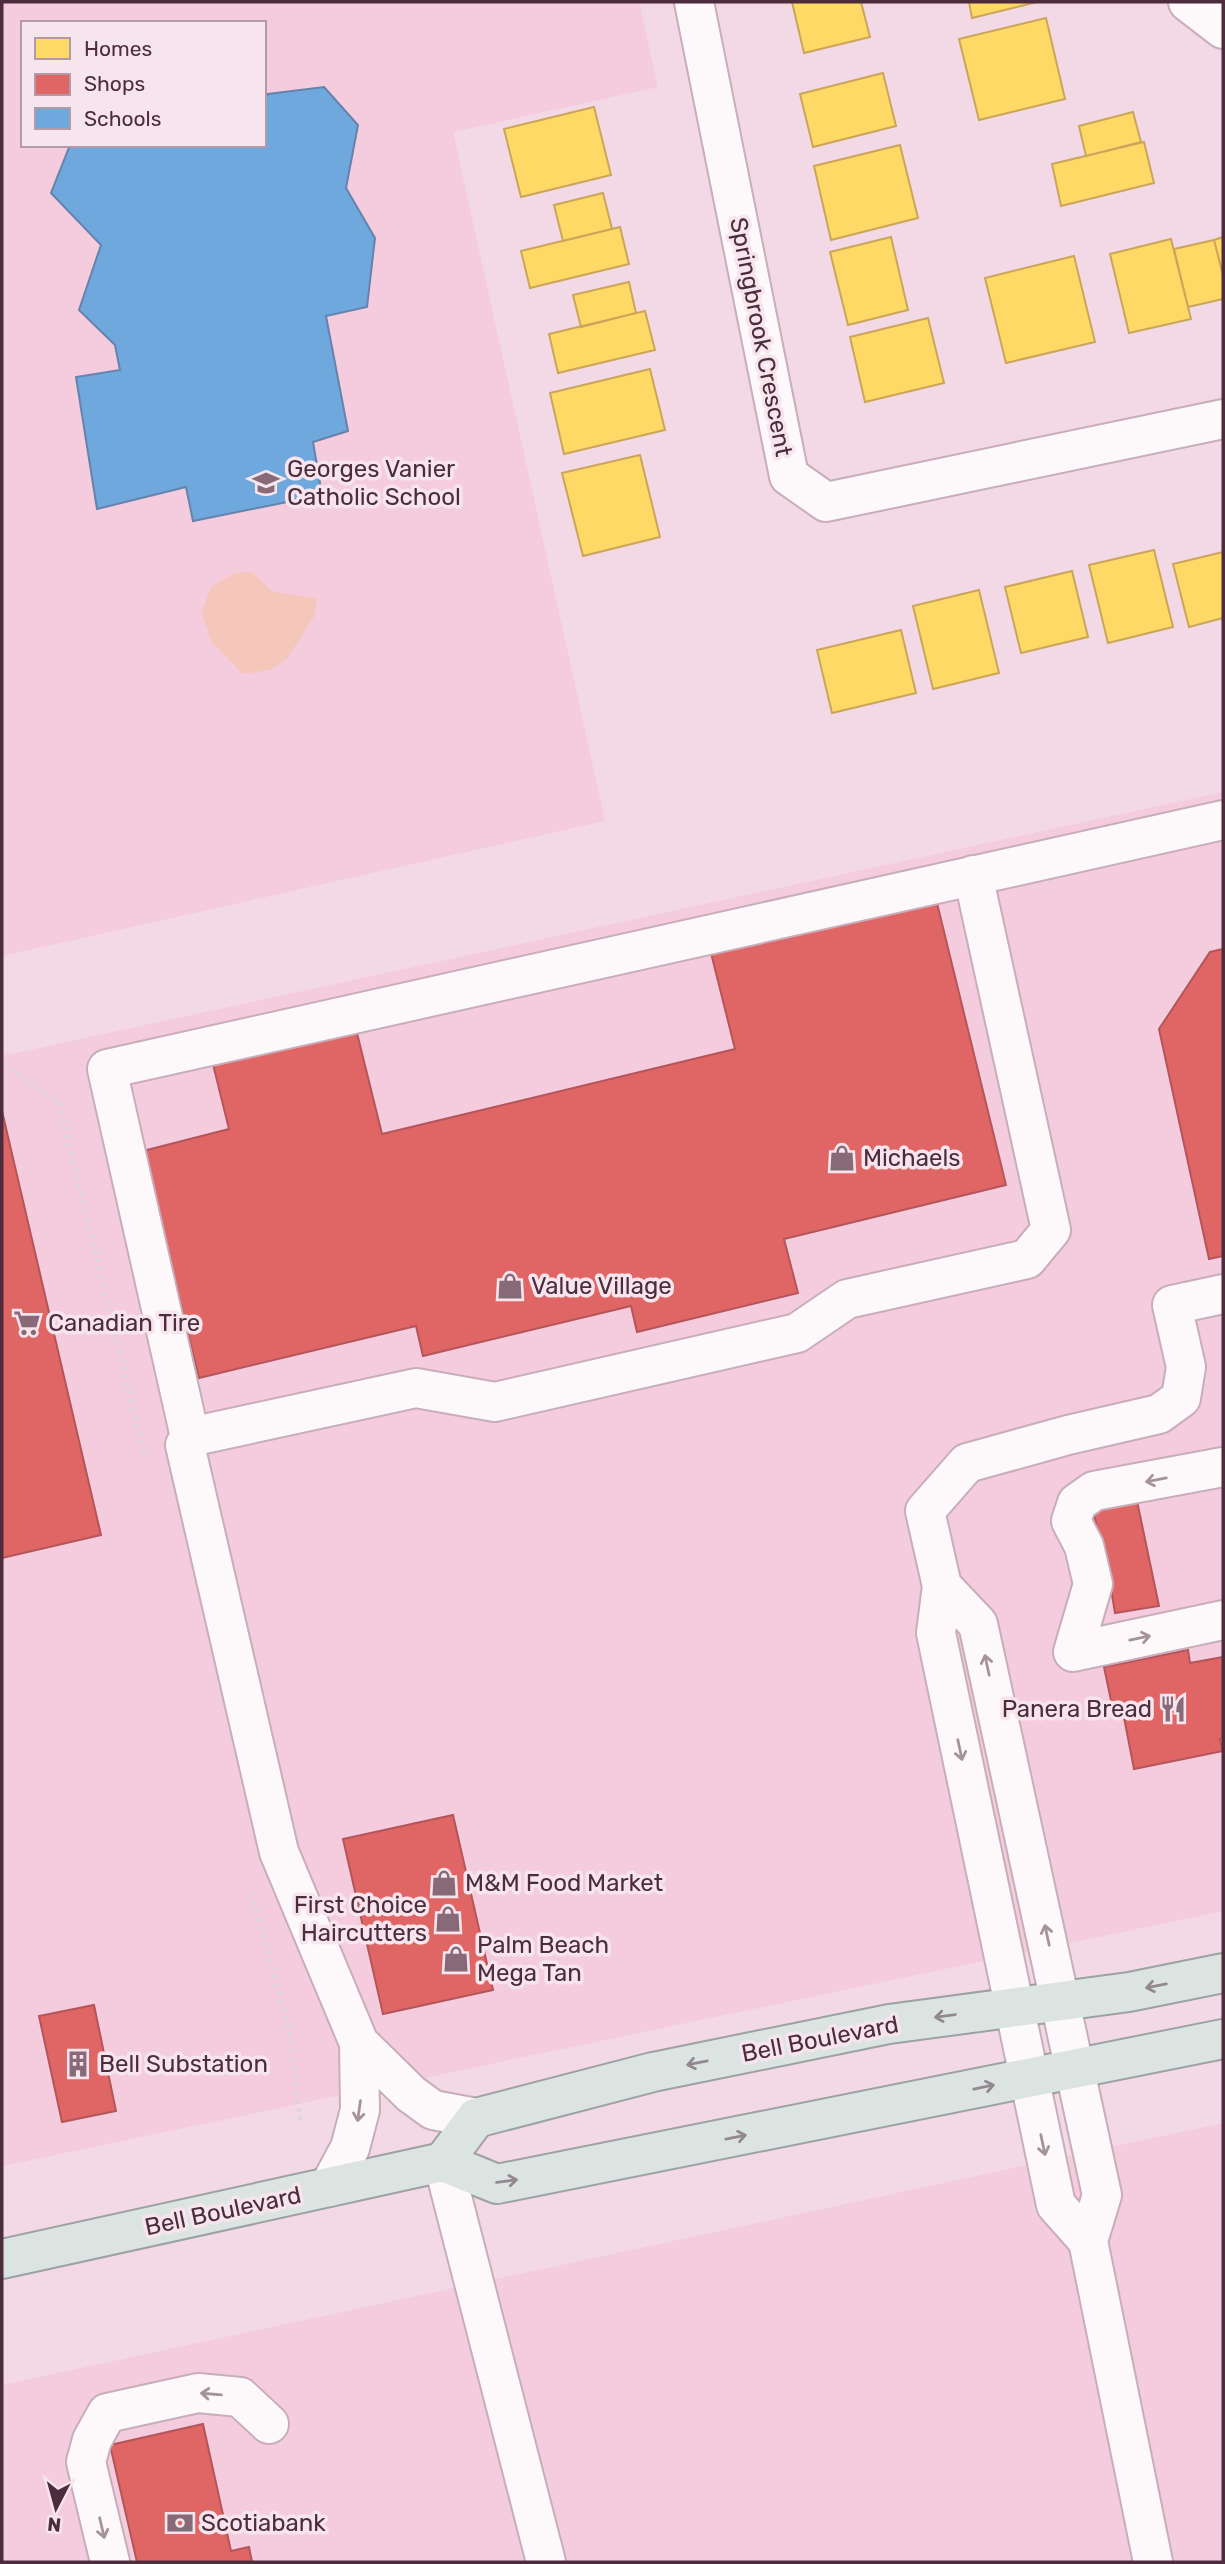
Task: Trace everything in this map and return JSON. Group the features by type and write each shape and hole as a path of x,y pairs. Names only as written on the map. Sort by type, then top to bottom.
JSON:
{"main road":[{"name":"Bell Boulevard","path":"476,2118 653,2072 889,2024 1129,1992 1223,1973"},
{"path":"476,2118 443,2162 497,2184 1223,2039"},
{"name":"Bell Boulevard","path":"2,2259 443,2162"}],"street":[{"name":"Springbrook Crescent","path":"694,2 789,476 826,502 1223,419"},
{"path":"1188,2 1223,29"},
{"path":"329,2187 350,2148 360,2110 359,2043 279,1852 185,1445 190,1437 107,1069 1223,820"},
{"path":"190,1437 416,1388 495,1402 797,1333 847,1299 1027,1259 1052,1230 974,875"},
{"path":"1088,2241 1056,2205 936,1633 942,1586 925,1511 967,1463 1068,1435 1159,1414 1181,1398 1186,1367 1172,1305 1223,1294"},
{"path":"1223,1467 1094,1492 1077,1503 1071,1521 1084,1546 1093,1584 1073,1652 1223,1620"},
{"path":"942,1586 978,1624 1062,2001 1102,2195 1088,2241 1153,2562"},
{"path":"359,2043 411,2094 433,2110 476,2118"},
{"path":"443,2162 546,2562"},
{"path":"110,2562 86,2462 92,2440 107,2413 198,2393 240,2397 269,2424"}],"shaded area":[{"name":"Georges Vanier Catholic School","path":"2,2 639,2 658,87 453,132 605,821 2,956"},
{"path":"252,572 273,592 317,598 315,615 286,660 270,670 243,674 211,641 202,612 211,587 234,573"},
{"path":"1223,792 1223,1911 2,2166 2,1056"},
{"path":"1223,2123 1223,2562 2,2562 2,2385"}],"building: Homes":[{"path":"792,2 861,2 870,37 804,53"},
{"path":"969,2 1037,2 972,18"},
{"path":"1046,18 1065,99 979,120 959,39"},
{"path":"883,73 896,126 813,147 800,94"},
{"path":"594,107 611,175 521,197 504,129"},
{"path":"1133,112 1141,142 1086,156 1079,126"},
{"path":"1144,142 1154,183 1061,206 1052,164"},
{"path":"900,145 918,218 831,240 814,166"},
{"path":"603,193 612,229 563,241 554,205"},
{"path":"620,227 629,264 530,288 521,251"},
{"path":"891,237 908,310 848,325 830,252"},
{"path":"1223,237 1223,275 1214,240"},
{"path":"1171,239 1191,319 1129,333 1110,254"},
{"path":"1214,240 1223,275 1223,299 1188,307 1174,249"},
{"path":"1074,256 1095,342 1006,363 985,278"},
{"path":"629,282 636,313 581,327 573,295"},
{"path":"645,311 655,350 558,373 549,334"},
{"path":"928,318 944,383 865,402 850,337"},
{"path":"650,369 665,430 564,454 550,393"},
{"path":"640,455 660,537 583,556 562,473"},
{"path":"1154,550 1173,627 1108,643 1089,565"},
{"path":"1223,552 1223,618 1189,627 1173,564"},
{"path":"1072,571 1088,637 1021,653 1005,587"},
{"path":"979,590 999,673 933,689 913,606"},
{"path":"901,630 916,693 832,713 817,650"}],"building: Shops":[{"path":"936,899 1006,1185 784,1239 798,1293 637,1332 631,1306 423,1356 416,1326 199,1378 143,1151 229,1129 210,1052 353,1017 382,1134 735,1049 711,953"},
{"path":"1223,949 1223,1256 1209,1259 1159,1029 1210,952"},
{"name":"Canadian Tire","path":"2,1111 101,1535 2,1558"},
{"path":"1137,1501 1159,1606 1115,1613 1093,1510"},
{"name":"Panera Bread","path":"1188,1650 1190,1663 1223,1657 1223,1738 1220,1739 1223,1751 1134,1769 1122,1707 1113,1710 1104,1667"},
{"path":"453,1815 493,1990 383,2014 343,1839"},
{"name":"Bell Substation","path":"94,2005 116,2111 62,2122 39,2016"},
{"path":"203,2424 231,2551 249,2547 252,2562 137,2562 110,2445"}],"building: Schools":[{"path":"324,87 358,125 346,188 375,238 367,307 326,316 348,431 313,442 322,495 193,521 186,487 97,509 76,377 120,370 115,345 79,310 101,245 51,193 69,147 266,147 268,94"}],"place":[{"name":"Georges Vanier Catholic School","path":"266,483"},
{"name":"Michaels","path":"842,1158"},
{"name":"Value Village","path":"510,1286"},
{"name":"Canadian Tire","path":"27,1323"},
{"name":"Panera Bread","path":"1173,1709"},
{"name":"M&M Food Market","path":"444,1883"},
{"name":"First Choice Haircutters","path":"448,1919"},
{"name":"Palm Beach Mega Tan","path":"456,1959"},
{"name":"Bell Substation","path":"78,2064"},
{"name":"Scotiabank","path":"180,2523"}]}
